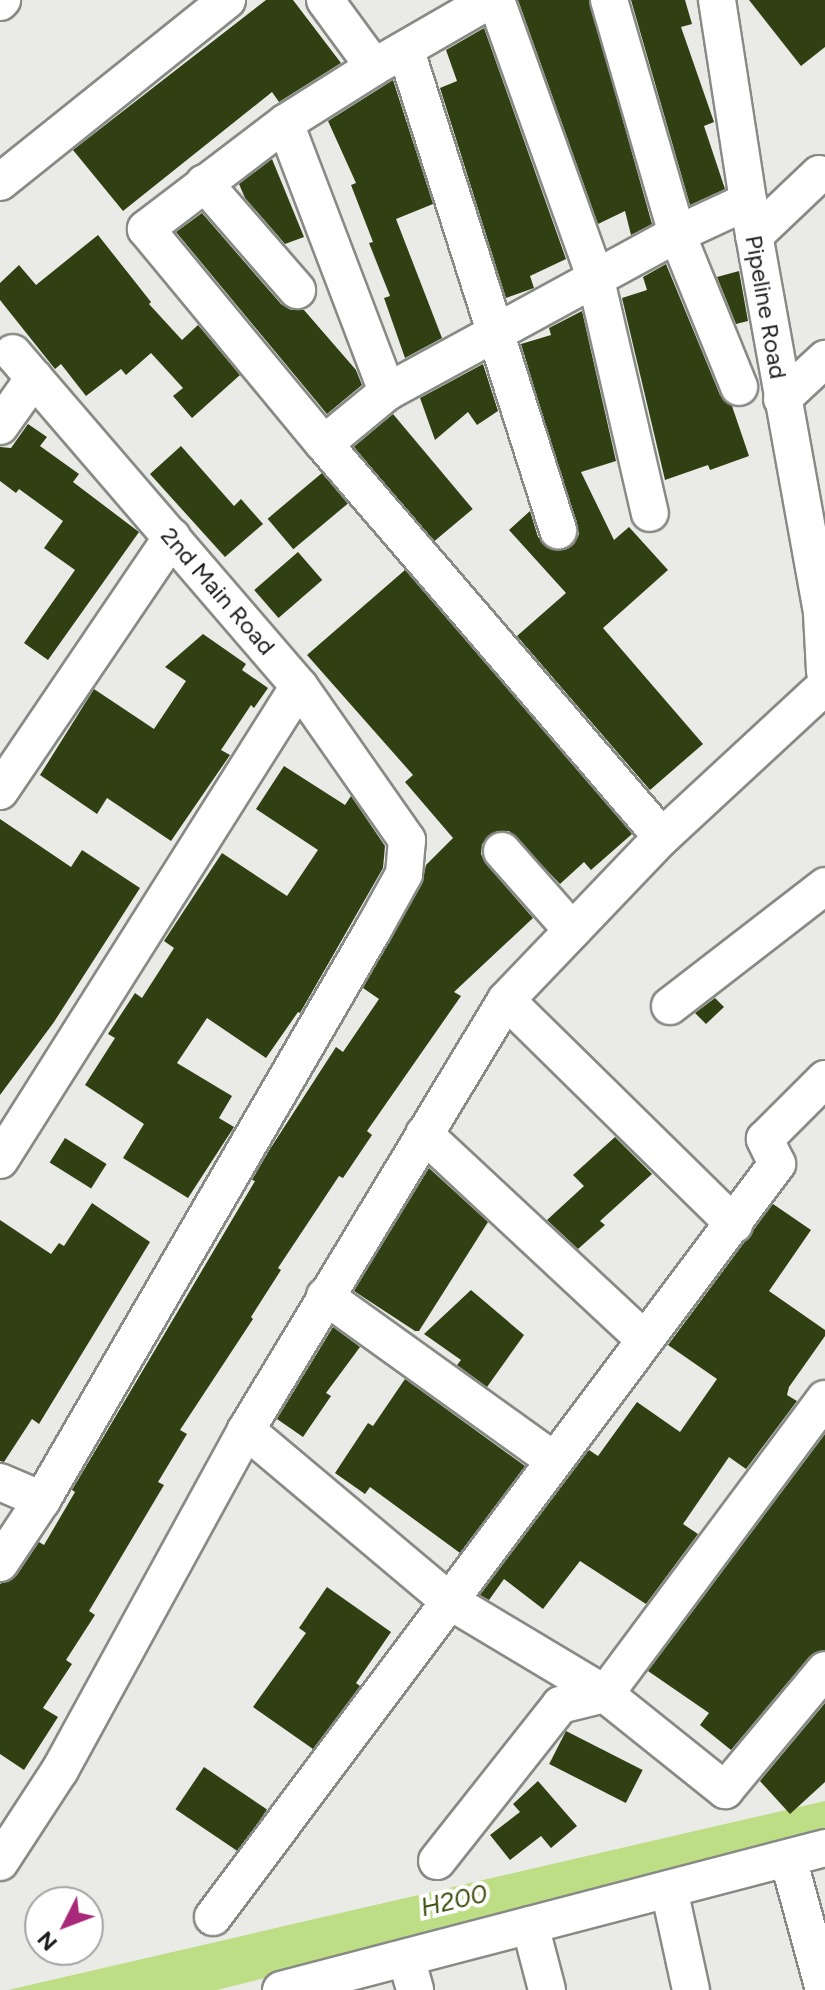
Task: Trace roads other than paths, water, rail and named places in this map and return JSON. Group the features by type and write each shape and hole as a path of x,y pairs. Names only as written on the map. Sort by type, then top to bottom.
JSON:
{"street":[{"path":"0,182 227,0"},
{"path":"325,0 374,67"},
{"path":"650,513 596,280 493,0 374,67 285,123 146,229 324,444 662,837"},
{"path":"609,0 677,234 739,387"},
{"name":"Pipeline Road","path":"717,0 782,399 823,612 825,672"},
{"path":"406,51 558,530"},
{"path":"285,123 387,392"},
{"path":"324,444 387,392 497,330 596,280 677,234 751,218 819,174"},
{"path":"204,183 297,290"},
{"path":"782,399 825,359"},
{"name":"2nd Main Road","path":"0,426 23,365 299,686 407,840 404,874 42,1500"},
{"path":"0,791 172,537"},
{"path":"0,1160 299,686"},
{"path":"0,1862 60,1770 246,1430 506,1000 662,837 825,686"},
{"path":"502,851 572,930"},
{"path":"670,1006 825,886"},
{"path":"506,1000 734,1224"},
{"path":"213,1917 643,1338 734,1224 777,1164 765,1139 825,1079"},
{"path":"424,1134 643,1338"},
{"path":"325,1296 553,1460"},
{"path":"437,1861 560,1705 605,1694 825,1399"},
{"path":"246,1430 448,1600 605,1694 725,1790 825,1670"},
{"path":"0,1482 42,1500 0,1563"},
{"path":"281,1990 410,1974 530,1925 825,1848"},
{"path":"788,1858 824,1990"},
{"path":"669,1889 691,1990"},
{"path":"530,1925 547,1990"}],"water":[{"name":"H200","path":"825,1801 825,1838 217,1990 8,1990"}]}
